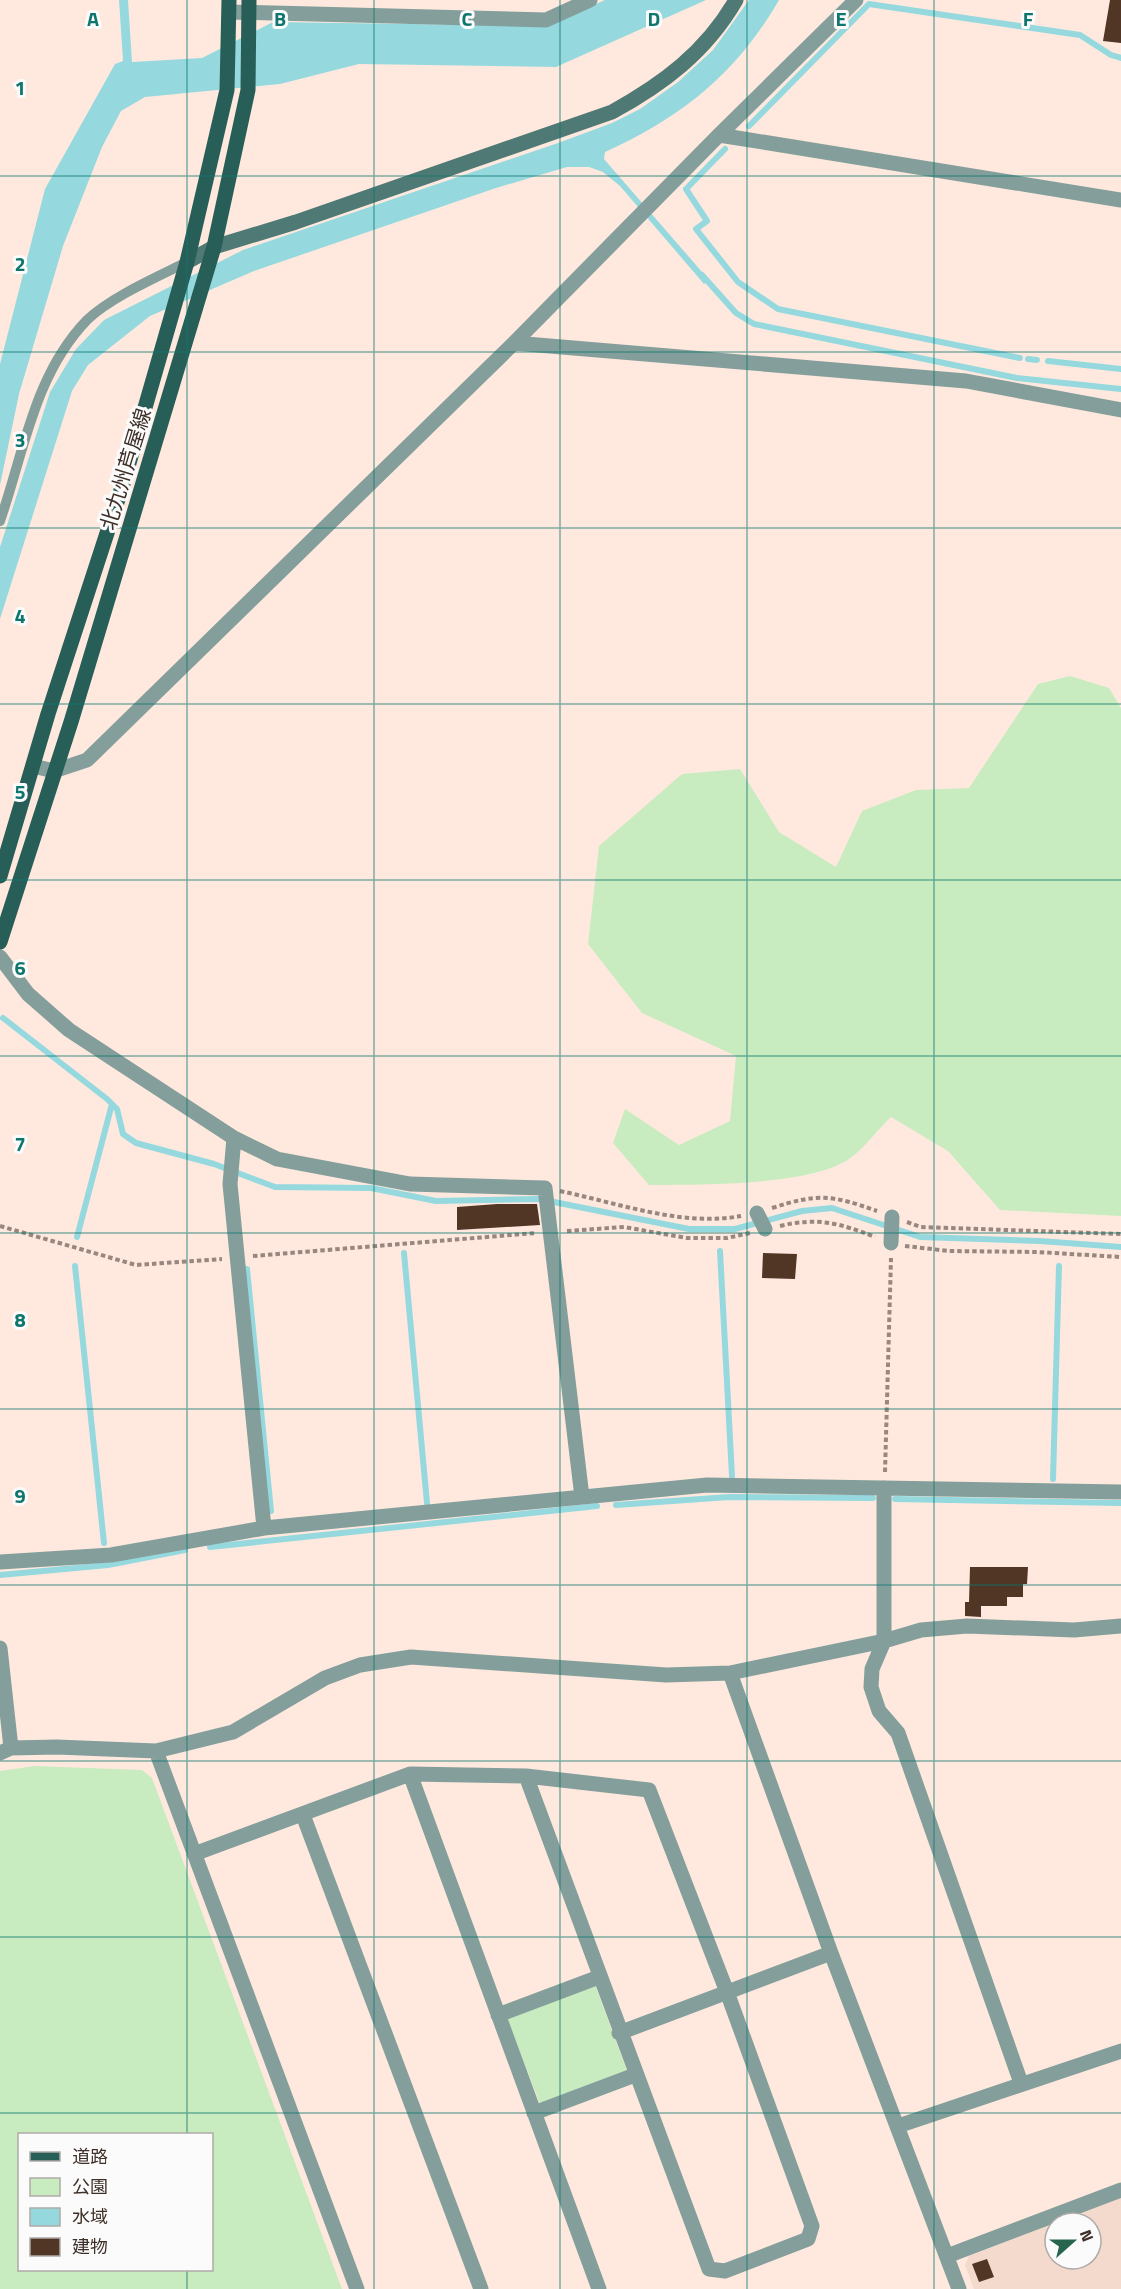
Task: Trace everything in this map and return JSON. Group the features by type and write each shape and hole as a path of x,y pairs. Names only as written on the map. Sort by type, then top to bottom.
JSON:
{"main road":[{"name":"北九州芦屋線","path":"0,942 214,247 248,90 250,10"},
{"name":"北九州芦屋線","path":"0,876 123,484 187,262 227,90 230,11"}],"street":[{"path":"230,11 546,20 590,0"},
{"path":"187,262 214,247 296,222 612,112 653,89 687,63 725,19 736,0"},
{"path":"33,766 54,771 87,760 514,343 856,0"},
{"path":"719,135 1121,200"},
{"path":"514,343 966,381 1121,410"},
{"path":"0,957 28,994 69,1030 234,1138 277,1159 410,1184 545,1188 582,1497"},
{"path":"234,1138 230,1184 264,1528"},
{"path":"757,1213 765,1229"},
{"path":"891,1243 892,1217"},
{"path":"0,1562 111,1555 264,1528 706,1485 1121,1492"},
{"path":"884,1488 884,1641 872,1669 871,1687 879,1711 898,1732 1021,2083"},
{"path":"0,1648 6,1750 57,1747 156,1751 233,1732 325,1678 360,1665 411,1657 666,1675 730,1673 884,1641 921,1630 967,1626 1074,1630 1121,1626"},
{"path":"730,1673 831,1953 959,2289"},
{"path":"156,1751 357,2289"},
{"path":"194,1854 410,1774 526,1776 649,1790 727,1992 812,2226 808,2239 725,2271 709,2269 619,2033 526,1776"},
{"path":"410,1774 599,2289"},
{"path":"303,1815 482,2289"},
{"path":"619,2033 831,1953"},
{"path":"498,2015 599,1977"},
{"path":"898,2126 1121,2051"},
{"path":"534,2113 635,2075"},
{"path":"947,2256 1121,2190"}],"lane":[{"path":"0,521 39,393 54,364 88,319 140,285 187,262"}],"path":[{"path":"545,1188 685,1218 717,1220 757,1213 806,1197 839,1198 921,1227 1121,1234"},
{"path":"0,1226 136,1265 624,1227 687,1238 727,1238 805,1220 840,1223 891,1243 949,1251 1037,1252 1121,1257"},
{"path":"884,1488 891,1243"}],"shaded area":[{"path":"1121,2197 1121,2289 974,2289 965,2265 969,2256 1043,2227 1043,2271 1103,2271 1103,2211 1085,2211"}],"green space":[{"path":"1070,676 1109,688 1121,708 1121,1216 1000,1210 948,1151 891,1117 860,1150 849,1159 831,1168 781,1179 752,1182 649,1185 613,1143 625,1109 679,1145 730,1121 736,1056 642,1013 588,944 599,846 682,774 740,769 779,832 836,867 862,811 916,790 969,788 1038,684"},
{"path":"35,1766 142,1770 152,1778 342,2289 0,2289 0,1771"},
{"path":"595,1985 627,2071 540,2104 507,2018"}],"water":[{"path":"119,0 128,0 132,62 202,58 273,22 546,26 605,0 706,0 556,67 359,64 280,84 145,97 121,111 102,147 63,246 19,394 0,485 0,364 45,189 115,64 123,61"},
{"path":"749,0 779,0 763,26 726,71 682,108 633,139 605,152 604,159 709,280 704,284 620,186 603,172 589,167 567,167 496,188 254,271 150,316 88,365 72,391 0,619 0,547 50,392 76,349 104,320 243,250 612,123 640,109 678,82 713,50"}],"building":[{"path":"1110,0 1121,0 1121,43 1103,41"},
{"path":"537,1204 540,1225 457,1230 457,1207"},
{"path":"763,1253 797,1254 795,1279 762,1278"},
{"path":"970,1567 1028,1567 1027,1584 1023,1584 1023,1597 1007,1597 1007,1606 981,1606 981,1617 965,1616 965,1602 969,1602"},
{"path":"987,2259 994,2277 979,2282 972,2264"}],"waterway":[{"path":"749,126 869,4 1080,35 1111,55 1121,58"},
{"path":"687,188 725,149"},
{"path":"686,189 707,221 696,229 738,282 778,309 1020,358"},
{"path":"702,275 736,313 754,324 1017,378 1121,389"},
{"path":"1028,359 1037,360"},
{"path":"1048,361 1121,369"},
{"path":"3,1018 107,1099 117,1109 123,1134 136,1143 214,1164 275,1187 371,1188 436,1201 539,1199 689,1229 735,1229 802,1211 832,1208 920,1237 1040,1241 1121,1247"},
{"path":"77,1237 112,1104"},
{"path":"720,1251 732,1476"},
{"path":"404,1253 427,1503"},
{"path":"75,1266 104,1543"},
{"path":"1053,1479 1059,1266"},
{"path":"247,1269 271,1511"},
{"path":"616,1505 729,1497 873,1498"},
{"path":"895,1499 1121,1503"},
{"path":"210,1547 597,1506"},
{"path":"0,1575 108,1565 185,1550"}]}
